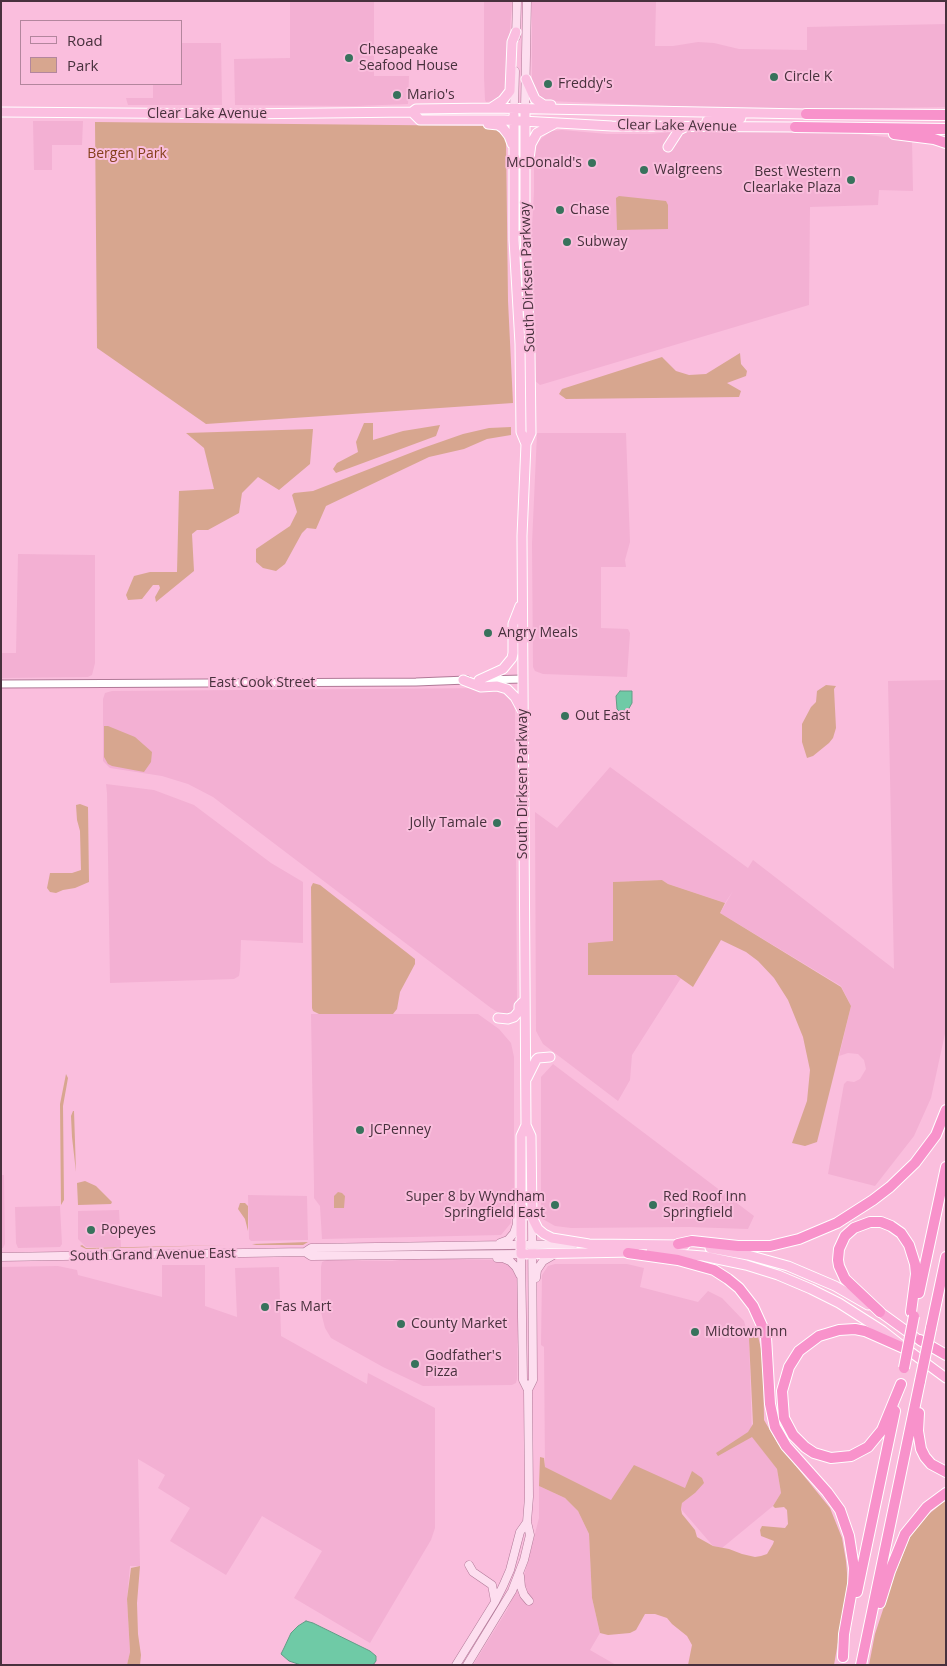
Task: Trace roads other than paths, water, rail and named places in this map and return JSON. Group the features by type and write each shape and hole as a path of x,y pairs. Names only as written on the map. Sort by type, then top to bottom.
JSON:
{"highway":[{"name":"Clear Lake Avenue","path":"806,114 942,114"},
{"name":"Clear Lake Avenue","path":"795,127 946,129"},
{"path":"871,128 885,133 934,139 946,143"},
{"path":"678,1244 692,1241 738,1246 770,1246 799,1239 837,1222 873,1200 915,1163 936,1135 946,1110"},
{"path":"913,1314 946,1167"},
{"path":"848,1626 904,1368 912,1343 916,1274 909,1245 901,1233 881,1222 870,1222 854,1228 845,1236 839,1249 839,1266 845,1279 912,1343 946,1378"},
{"path":"628,1252 678,1260 714,1270 739,1288 753,1306 764,1328 766,1337 770,1404 775,1427 786,1446 827,1492 840,1510 851,1544 854,1568 853,1584 843,1661"},
{"path":"946,1257 923,1366 918,1420 921,1449 925,1458 931,1464 946,1472"},
{"path":"934,1313 946,1280"},
{"path":"901,1384 882,1430 868,1447 851,1456 831,1458 805,1448 792,1435 784,1418 782,1391 789,1367 799,1352 819,1336 839,1330 860,1330 912,1343 946,1355"},
{"path":"912,1343 946,1361"},
{"path":"868,1635 921,1382"},
{"path":"861,1665 868,1635 890,1570 905,1534 927,1506 946,1494"}],"main road":[{"path":"514,109 517,1"},
{"path":"525,109 527,1"},
{"path":"491,108 503,100 510,90 512,42 516,32"},
{"path":"526,79 532,96 544,105 614,105 622,110"},
{"name":"Clear Lake Avenue","path":"1,112 215,114 412,112 416,109 491,108 806,114"},
{"name":"South Dirksen Parkway","path":"514,109 515,270 520,344 521,432 526,444"},
{"name":"South Dirksen Parkway","path":"525,109 525,256 530,351 531,424 531,433 526,444 522,527 525,1083 526,1124 531,1136 533,1295 533,1380 528,1390"},
{"name":"Clear Lake Avenue","path":"412,112 420,120 513,124 524,121 586,124 795,127"},
{"path":"586,124 616,120 714,121 749,118 763,114"},
{"path":"442,120 447,124 498,125 504,128 513,149"},
{"path":"524,174 531,144 536,135 544,128 556,123"},
{"path":"668,147 679,130 686,126"},
{"path":"479,680 503,669 512,658 513,624 522,598"},
{"path":"463,680 481,686 497,686 507,689 515,697 523,713"},
{"path":"498,1018 508,1019 514,1017 519,1011 519,1006 525,1000"},
{"path":"525,1083 536,1060 538,1058 550,1057"},
{"name":"South Dirksen Parkway","path":"467,1665 505,1604 520,1572 530,1535 527,1522 529,1497 528,1390 523,1380 520,1201 521,1136 526,1124"},
{"path":"488,1245 502,1243 511,1237 516,1228 516,1211 520,1201"},
{"path":"532,1217 538,1229 552,1238 590,1244"},
{"path":"521,1250 590,1244 678,1244 722,1249 788,1266 835,1286 880,1312"},
{"name":"South Grand Avenue East","path":"305,1252 311,1248 488,1245 521,1250"},
{"name":"South Grand Avenue East","path":"1,1257 305,1252 312,1256 456,1255 521,1250"},
{"path":"532,1250 555,1254 671,1253 703,1256 746,1266 778,1275 811,1289 852,1310 883,1330 912,1343"},
{"path":"533,1295 536,1273 542,1261 555,1254"},
{"path":"456,1255 467,1259 504,1258 514,1265 521,1279"},
{"name":"South Dirksen Parkway","path":"456,1665 495,1602 510,1570 520,1532 527,1522"},
{"path":"468,1565 473,1572 492,1586 495,1602"},
{"path":"520,1572 521,1587 529,1602"}],"street":[{"name":"East Cook Street","path":"1,684 523,680"}],"place":[{"name":"Chesapeake Seafood House","path":"349,58"},
{"name":"Circle K","path":"774,77"},
{"name":"Freddy's","path":"548,84"},
{"name":"Mario's","path":"397,95"},
{"name":"McDonald's","path":"592,163"},
{"name":"Walgreens","path":"644,170"},
{"name":"Best Western Clearlake Plaza","path":"851,180"},
{"name":"Chase","path":"560,210"},
{"name":"Subway","path":"567,242"},
{"name":"Angry Meals","path":"488,633"},
{"name":"Out East","path":"565,716"},
{"name":"Jolly Tamale","path":"497,823"},
{"name":"JCPenney","path":"360,1130"},
{"name":"Super 8 by Wyndham Springfield East","path":"555,1205"},
{"name":"Red Roof Inn Springfield","path":"653,1205"},
{"name":"Popeyes","path":"91,1230"},
{"name":"Fas Mart","path":"265,1307"},
{"name":"County Market","path":"401,1324"},
{"name":"Midtown Inn","path":"695,1332"},
{"name":"Godfather's Pizza","path":"415,1364"}],"park label":[{"name":"Bergen Park","path":"127,154"}]}
